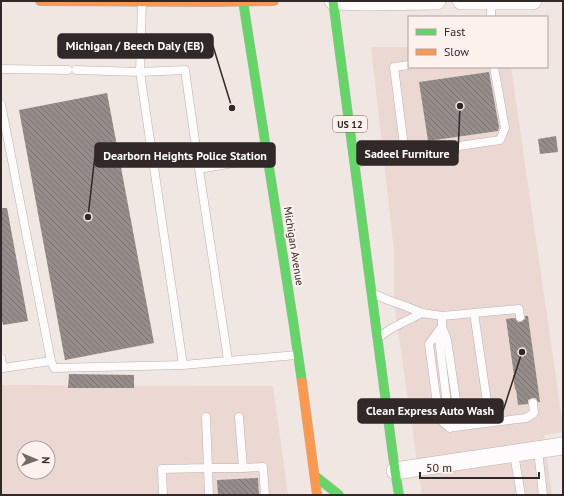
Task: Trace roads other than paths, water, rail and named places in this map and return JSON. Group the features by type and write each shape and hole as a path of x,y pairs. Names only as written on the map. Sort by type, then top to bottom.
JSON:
{"main road":[{"path":"40,1 274,1"},
{"name":"Michigan Avenue","path":"243,1 298,355 317,495"},
{"name":"US 12","path":"333,1 395,471 396,493"},
{"path":"315,476 339,495"}],"street":[{"path":"333,1 437,1"},
{"path":"461,1 533,1"},
{"path":"395,471 563,446"}],"lane":[{"path":"142,1 140,72 183,365"},
{"path":"491,2 491,16"},
{"path":"406,154 394,67 408,65"},
{"path":"355,163 500,140 505,128 494,68"},
{"path":"1,69 140,72 185,70 228,361"},
{"path":"1,104 51,361 54,368 183,365 298,355"},
{"path":"199,169 268,159"},
{"path":"372,292 422,313 442,316 519,310 520,317"},
{"path":"378,339 392,328 422,313"},
{"path":"474,313 490,422"},
{"path":"442,316 442,327 439,339 450,428 526,418 534,413 533,403"},
{"path":"442,327 447,340 460,426"},
{"path":"1,358 3,368 51,361"},
{"path":"206,417 209,495"},
{"path":"239,417 242,468"},
{"path":"538,450 543,495"},
{"path":"514,454 520,495"},
{"path":"163,495 162,469 263,467 264,494"}],"place":[{"name":"Sadeel Furniture","path":"460,106"},
{"name":"Michigan / Beech Daly (EB)","path":"232,108"},
{"name":"Dearborn Heights Police Station","path":"88,217"},
{"name":"Clean Express Auto Wash","path":"522,352"}]}
